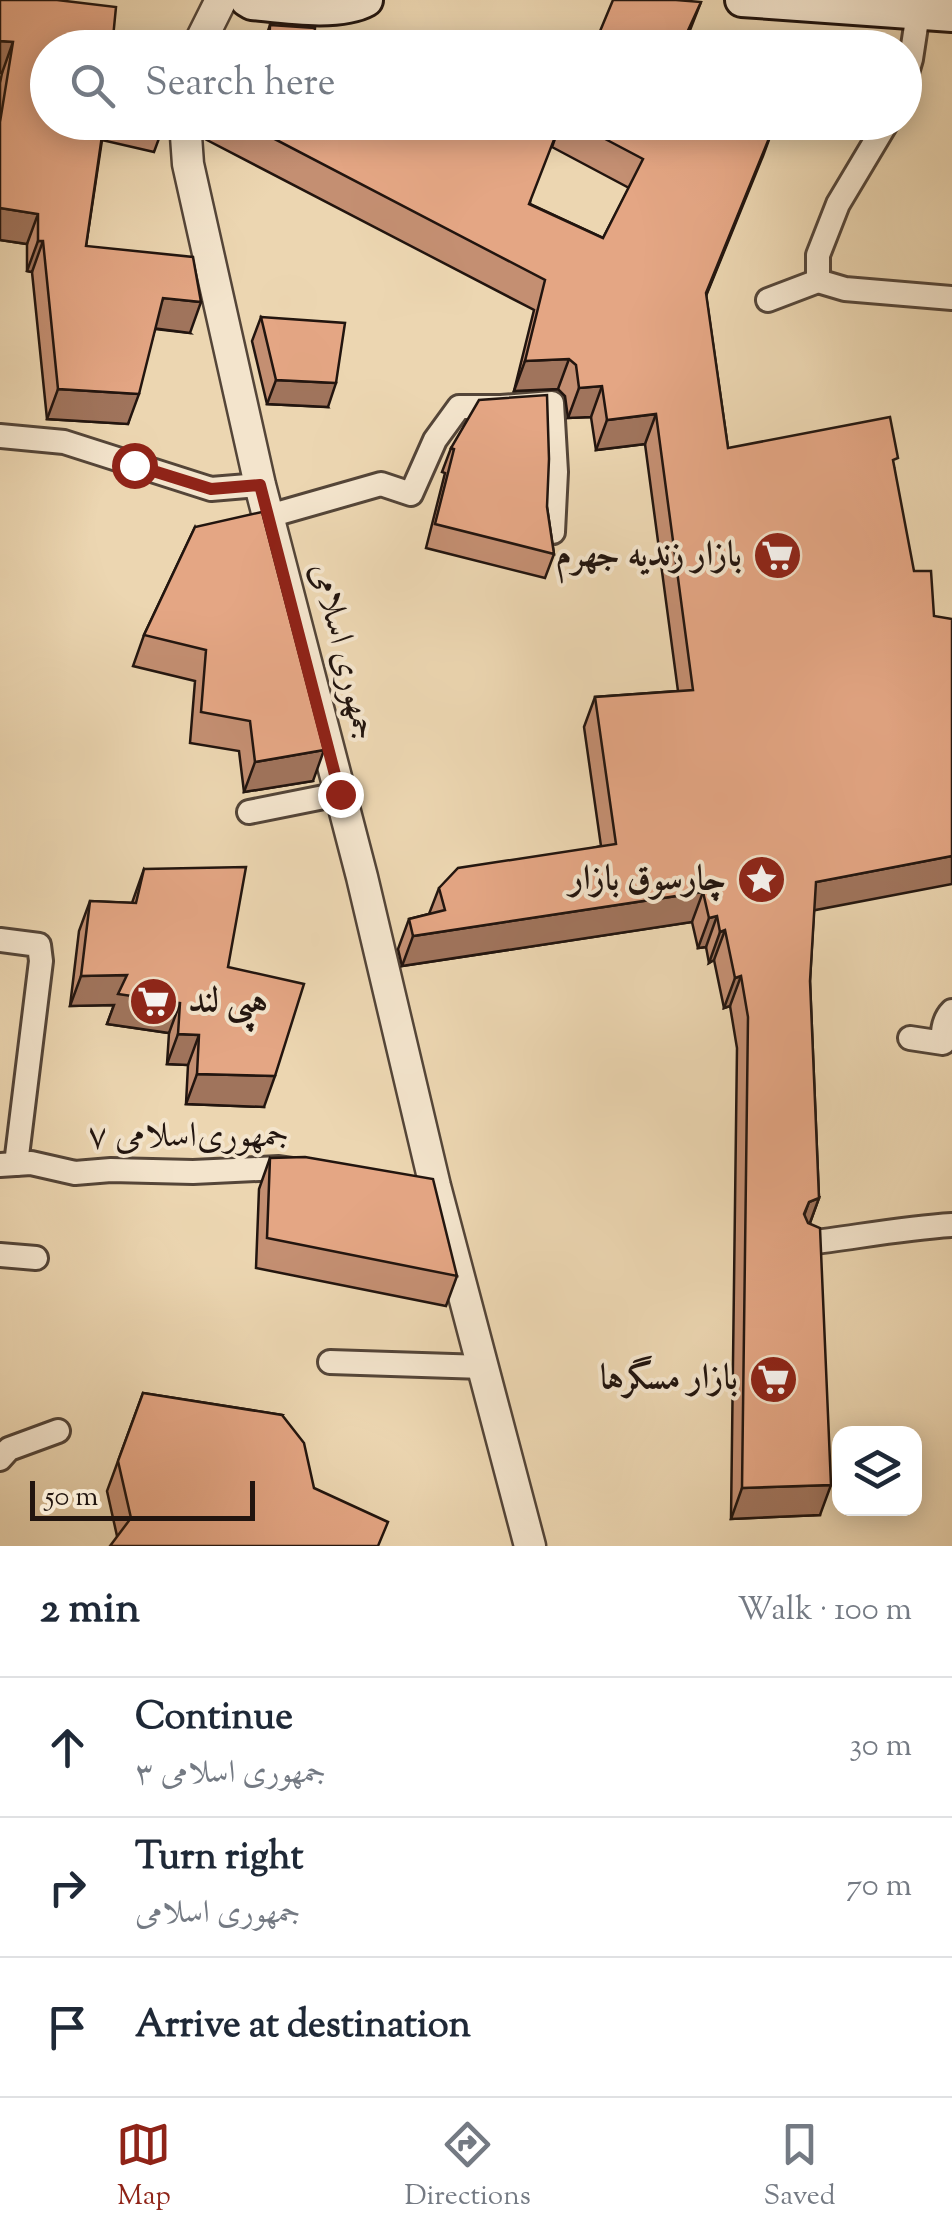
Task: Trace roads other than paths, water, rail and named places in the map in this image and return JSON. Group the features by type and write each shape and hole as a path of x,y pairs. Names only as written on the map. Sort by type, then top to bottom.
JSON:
{"main road":[{"path":"247,0 287,7 355,6 366,0"},
{"path":"742,0 952,15"}],"street":[{"path":"205,30 221,0"},
{"path":"951,0 952,15"},
{"path":"916,30 918,13"},
{"name":"جمهوری اسلامی","path":"186,140 260,485 362,877 421,1186 483,1367 530,1546"},
{"path":"818,281 818,255 838,204 876,140"},
{"path":"768,300 818,281 845,289 952,298"},
{"path":"269,516 381,484 412,494 435,440 459,407 552,403 556,472 553,532"},
{"path":"0,436 64,442 211,489 260,485"},
{"path":"250,812 340,794"},
{"path":"0,940 39,945 41,960 8,1164"},
{"path":"910,1038 944,1043 946,1018 952,1011"},
{"name":"جمهوری‌اسلامی ۷","path":"8,1164 31,1163 75,1174 279,1168 313,1174"},
{"path":"808,1242 952,1225"},
{"path":"0,1254 36,1258"},
{"path":"330,1362 483,1367"},
{"path":"0,1458 9,1449 58,1431"}],"place":[{"name":"بازار زندیه جهرم","path":"777,556"},
{"name":"چارسوق بازار","path":"761,880"},
{"name":"هپی لند","path":"153,1002"},
{"name":"بازار مسگرها","path":"773,1379"}]}
